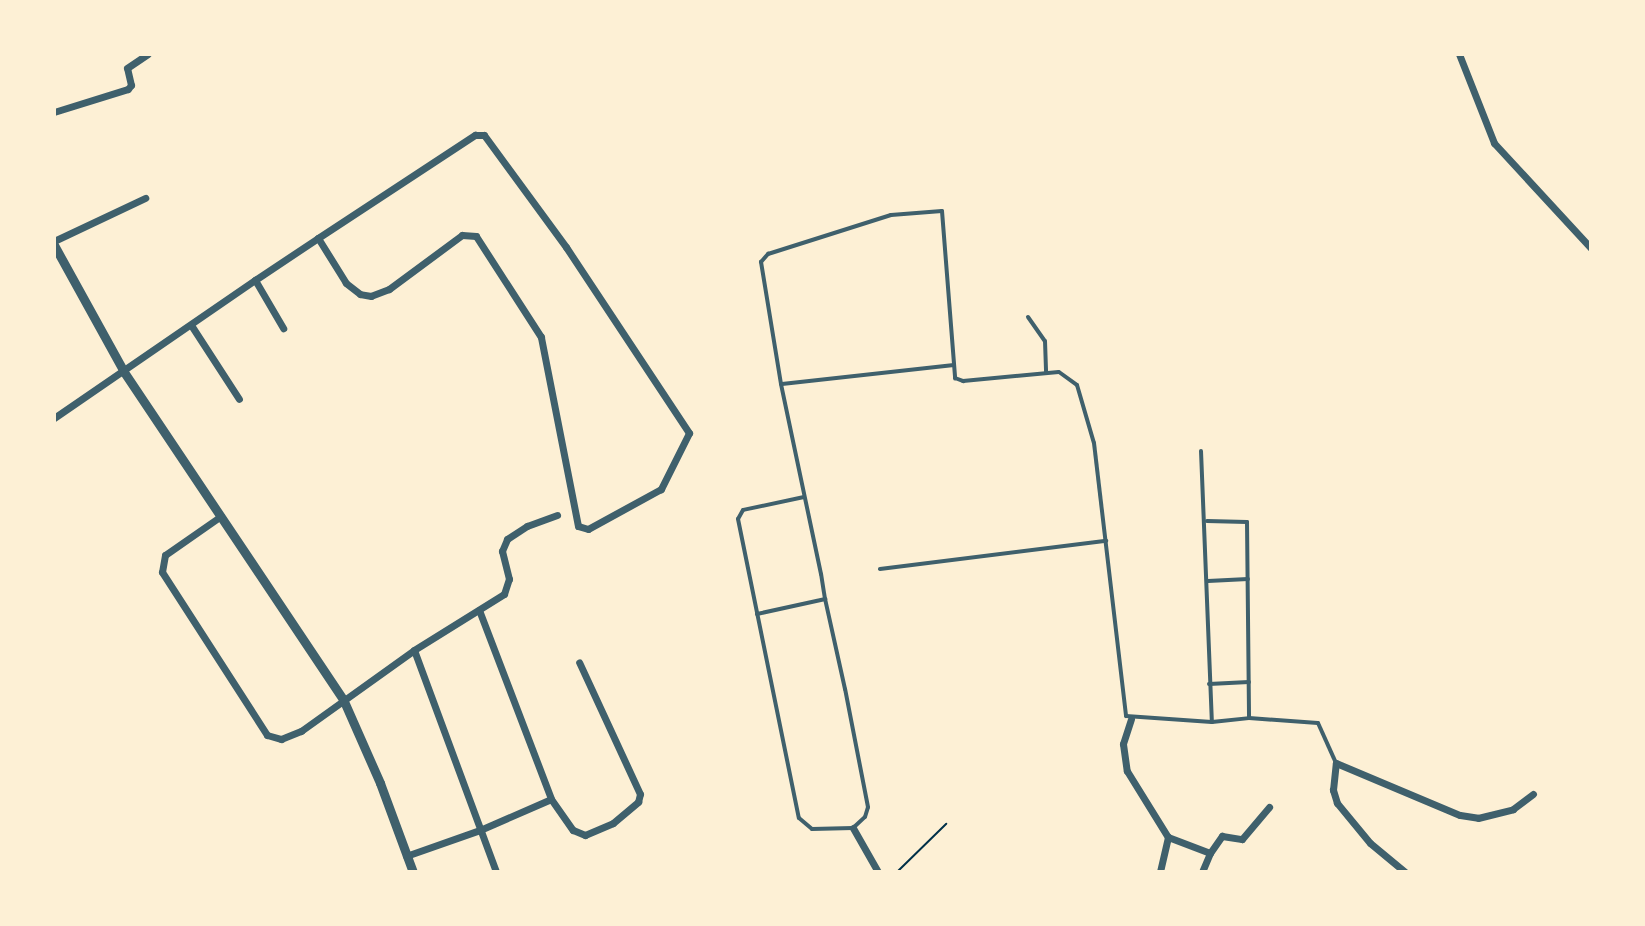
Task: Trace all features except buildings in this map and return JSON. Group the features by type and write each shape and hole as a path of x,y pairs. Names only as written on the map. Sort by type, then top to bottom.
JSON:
{"street":[{"path":"54,112 128,89 131,85 127,68 148,54"},
{"path":"1459,54 1494,143 1591,248"},
{"path":"54,418 255,280 318,238 475,135 488,137 559,236 689,433 661,489 588,529 578,526 541,337 476,236 462,235 389,289 366,296 346,283 318,238"},
{"path":"145,198 54,243 124,372 343,699 375,770 413,872"},
{"path":"255,280 283,328"},
{"path":"191,325 239,399"},
{"path":"221,516 165,555 162,572 260,725 269,737 281,739 301,731 414,650 504,594 509,586 502,551 507,539 527,526 557,515"},
{"path":"479,610 551,799 573,830 585,835 613,823 639,798 639,790 579,662"},
{"path":"414,650 496,872"},
{"path":"1131,719 1123,744 1127,771 1168,837 1210,853"},
{"path":"1405,872 1370,843 1337,803 1333,790 1336,763 1460,815 1478,818 1513,809 1533,794"},
{"path":"406,856 480,830 551,799"},
{"path":"1203,872 1210,853 1222,836 1242,839 1269,807"},
{"path":"853,828 878,872"},
{"path":"1160,872 1168,837"}],"lane":[{"path":"804,497 743,510 739,515 799,818 812,829 853,828 865,817 868,807 781,384 762,260 768,254 902,212 939,210 944,214 955,378 963,381 1059,372 1077,385 1094,443 1123,708 1131,719 1212,722 1249,718 1319,723 1336,763"},
{"path":"1028,317 1045,341 1046,373"},
{"path":"781,384 954,365"},
{"path":"1201,451 1212,722"},
{"path":"1206,521 1247,521 1249,718"},
{"path":"880,569 1106,541"},
{"path":"1208,581 1248,579"},
{"path":"757,614 825,599"},
{"path":"1209,684 1249,682"}],"path":[{"path":"897,872 946,824"}]}
